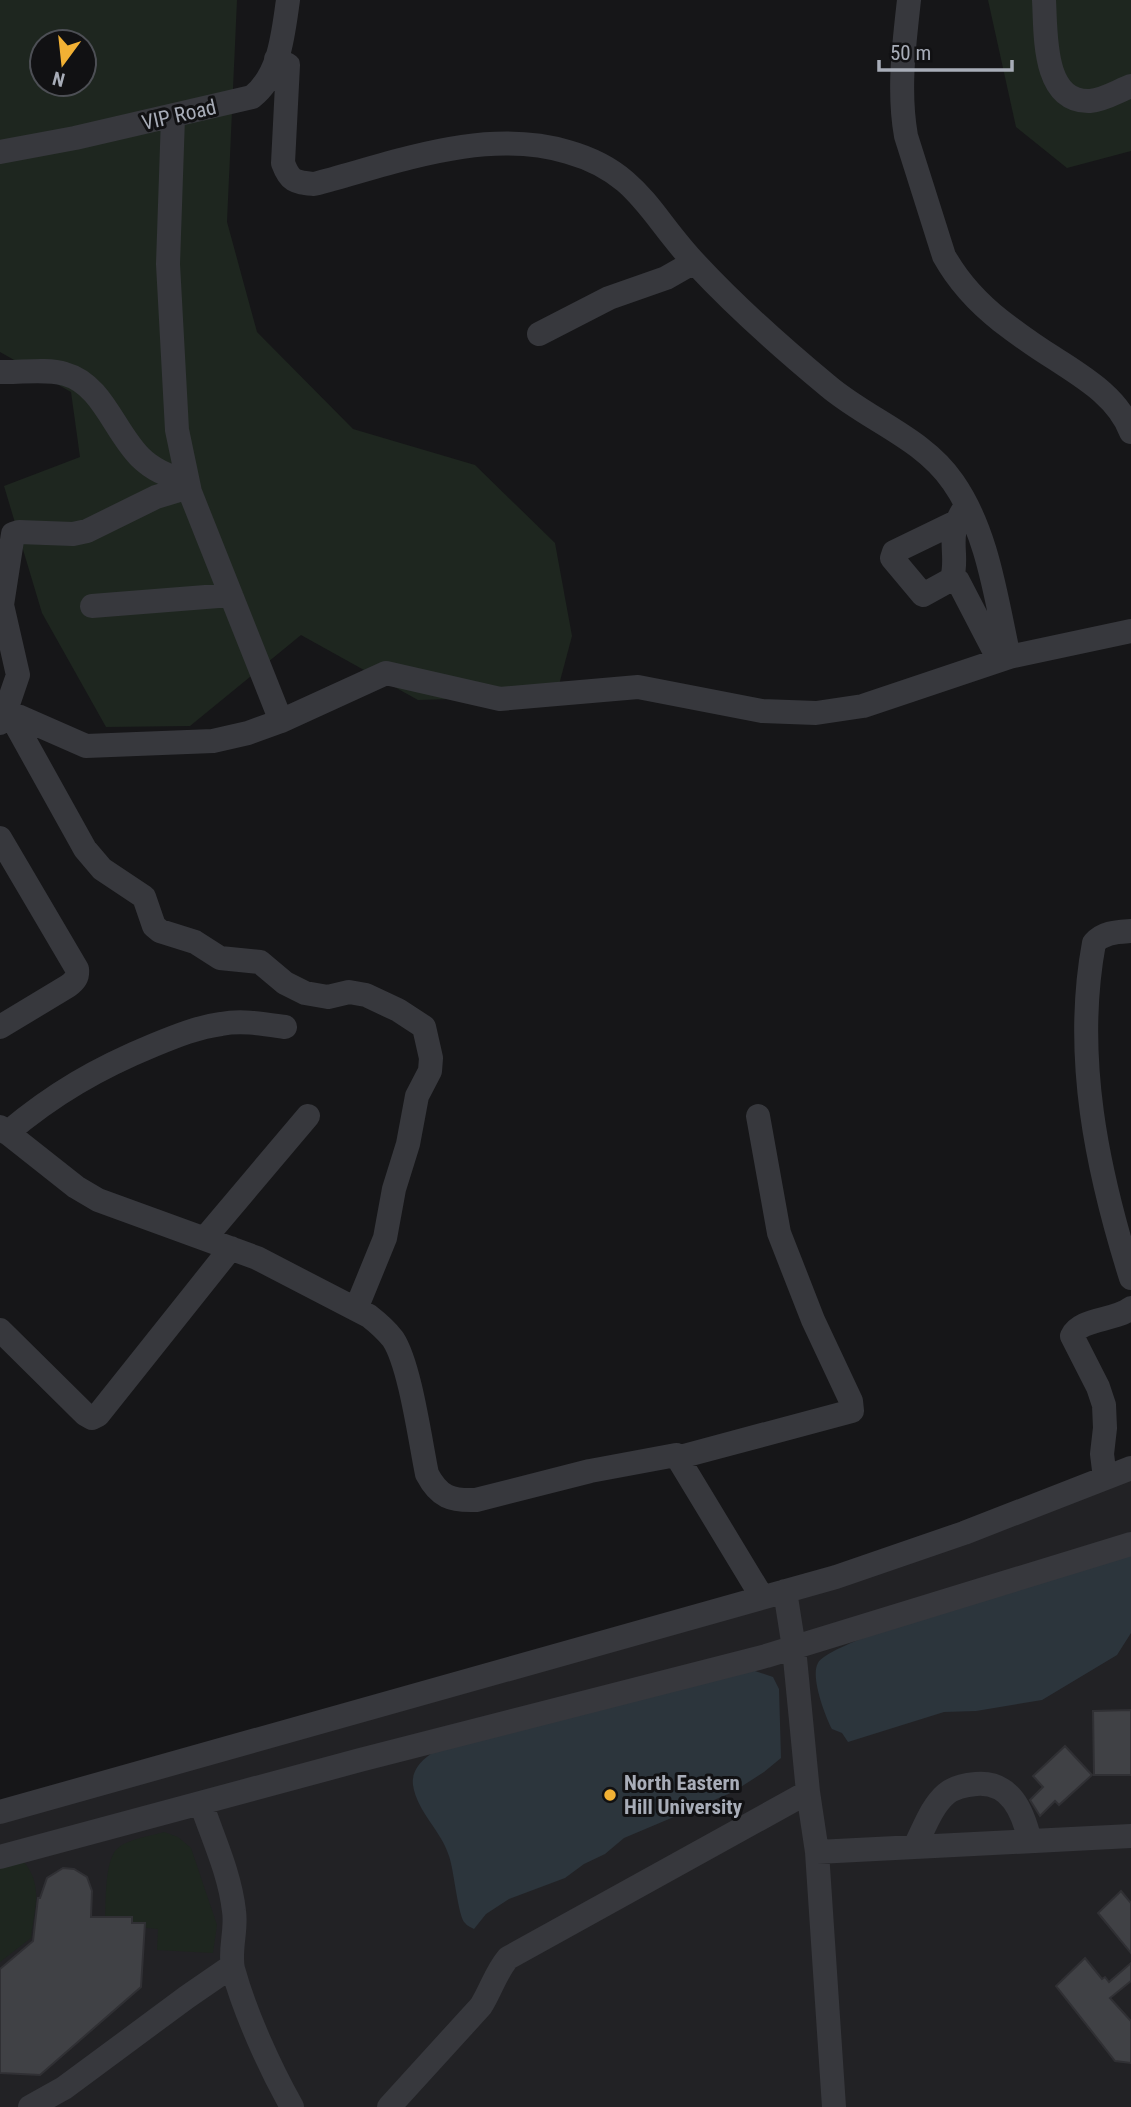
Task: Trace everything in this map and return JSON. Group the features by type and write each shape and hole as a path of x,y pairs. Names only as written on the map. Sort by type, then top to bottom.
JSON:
{"street":[{"name":"VIP Road","path":"0,152 173,117 252,97 263,88 274,71 288,0"},
{"path":"909,0 902,116 944,256 970,292 999,319 1085,376 1113,403 1131,432"},
{"path":"1044,0 1049,62 1054,80 1064,94 1078,100 1092,101 1131,86"},
{"path":"276,59 288,65 284,163 288,175 295,182 314,184 465,147 524,143 566,151 605,167 628,182 694,262 762,330 837,394 920,447 953,482 961,514 953,531 952,579"},
{"path":"173,117 168,264 177,430 188,484 281,721"},
{"path":"539,334 609,298 666,278 694,262"},
{"path":"0,372 56,372 76,378 93,393 139,456 154,468 188,484"},
{"path":"188,484 88,531 73,534 13,534 2,605 18,675 5,719 85,849 102,869 144,897 154,926 160,931 195,942 220,958 260,962 285,983 305,993 328,997 349,992 366,995 398,1010 424,1027 431,1058 430,1071 417,1096 411,1132 394,1189 382,1249 356,1309"},
{"path":"961,514 892,555 923,595 952,579 958,581 1004,658"},
{"path":"961,514 973,520 989,566 1004,658"},
{"path":"92,606 231,595"},
{"path":"5,719 20,717 74,743 101,747 213,741 281,721 386,673 500,699 638,687 762,711 816,713 863,706 1004,658 1131,631"},
{"path":"0,838 77,969 75,982 5,1018"},
{"path":"1131,931 1107,934 1094,943 1085,1044 1088,1090 1103,1170 1113,1220 1131,1278"},
{"path":"285,1027 221,1023 172,1038 76,1082 4,1130 76,1187 98,1200 205,1238 299,1278 382,1326 399,1350 427,1474 433,1485 444,1495 458,1501 476,1500 670,1455 680,1457 852,1411 851,1401 813,1320 779,1233 758,1116"},
{"path":"205,1238 307,1116"},
{"path":"0,1330 92,1418 98,1415 230,1248"},
{"path":"1105,1478 1102,1454 1104,1405 1073,1336 1075,1330 1081,1326 1117,1316 1131,1308"},
{"path":"680,1457 773,1594 794,1648 808,1793 817,1852 834,2107"},
{"path":"0,1812 480,1679 901,1556 1131,1468"},
{"path":"0,1857 794,1648 1131,1544"},
{"path":"915,1846 935,1807 945,1794 966,1784 983,1783 1002,1788 1012,1797 1024,1818 1030,1841"},
{"path":"389,2107 481,2006 500,1968 509,1958 808,1793"},
{"path":"201,1803 230,1890 235,1914 232,1966 251,2019 292,2107"},
{"path":"817,1852 1131,1836"},
{"path":"30,2107 64,2088 232,1966"}],"shaded area":[{"path":"0,0 237,0 227,222 257,332 353,429 475,465 555,543 572,636 556,696 418,700 301,635 190,726 106,727 42,613 4,486 80,457 71,392 0,352"},
{"path":"988,0 1131,0 1131,151 1067,168 1016,127"},
{"name":"North Eastern Hill University","path":"1131,1476 1131,2107 0,2107 0,1818"},
{"path":"1131,1553 1131,1633 1117,1655 1042,1700 976,1711 944,1712 848,1742 842,1733 832,1729 819,1696 816,1669 818,1663 834,1651 912,1620"},
{"path":"749,1669 773,1677 779,1689 781,1758 733,1792 624,1838 605,1854 584,1864 565,1878 509,1899 486,1914 474,1929 466,1924 460,1912 449,1856 415,1795 414,1774 426,1757 435,1751"},
{"path":"164,1832 178,1837 191,1848 217,1925 213,1953 157,1950 158,1929 105,1924 106,1884 113,1855 127,1843"},
{"path":"24,1862 36,1889 31,1938 0,1962 0,1863"}],"building":[{"path":"1131,1710 1131,1775 1094,1775 1093,1711"},
{"path":"1065,1746 1092,1775 1059,1805 1055,1801 1040,1816 1030,1800 1043,1787 1033,1776"},
{"path":"63,1868 74,1869 87,1877 92,1891 91,1917 132,1917 132,1923 145,1923 141,1987 40,2075 0,2073 0,1969 33,1941 38,1898 47,1878"},
{"path":"1121,1891 1131,1903 1131,1953 1098,1913"},
{"path":"1085,1958 1102,1979 1105,1977 1109,1982 1131,1963 1131,1981 1110,1998 1131,2021 1131,2063 1115,2061 1056,1986"}],"place":[{"name":"North Eastern Hill University","path":"610,1795"}]}
